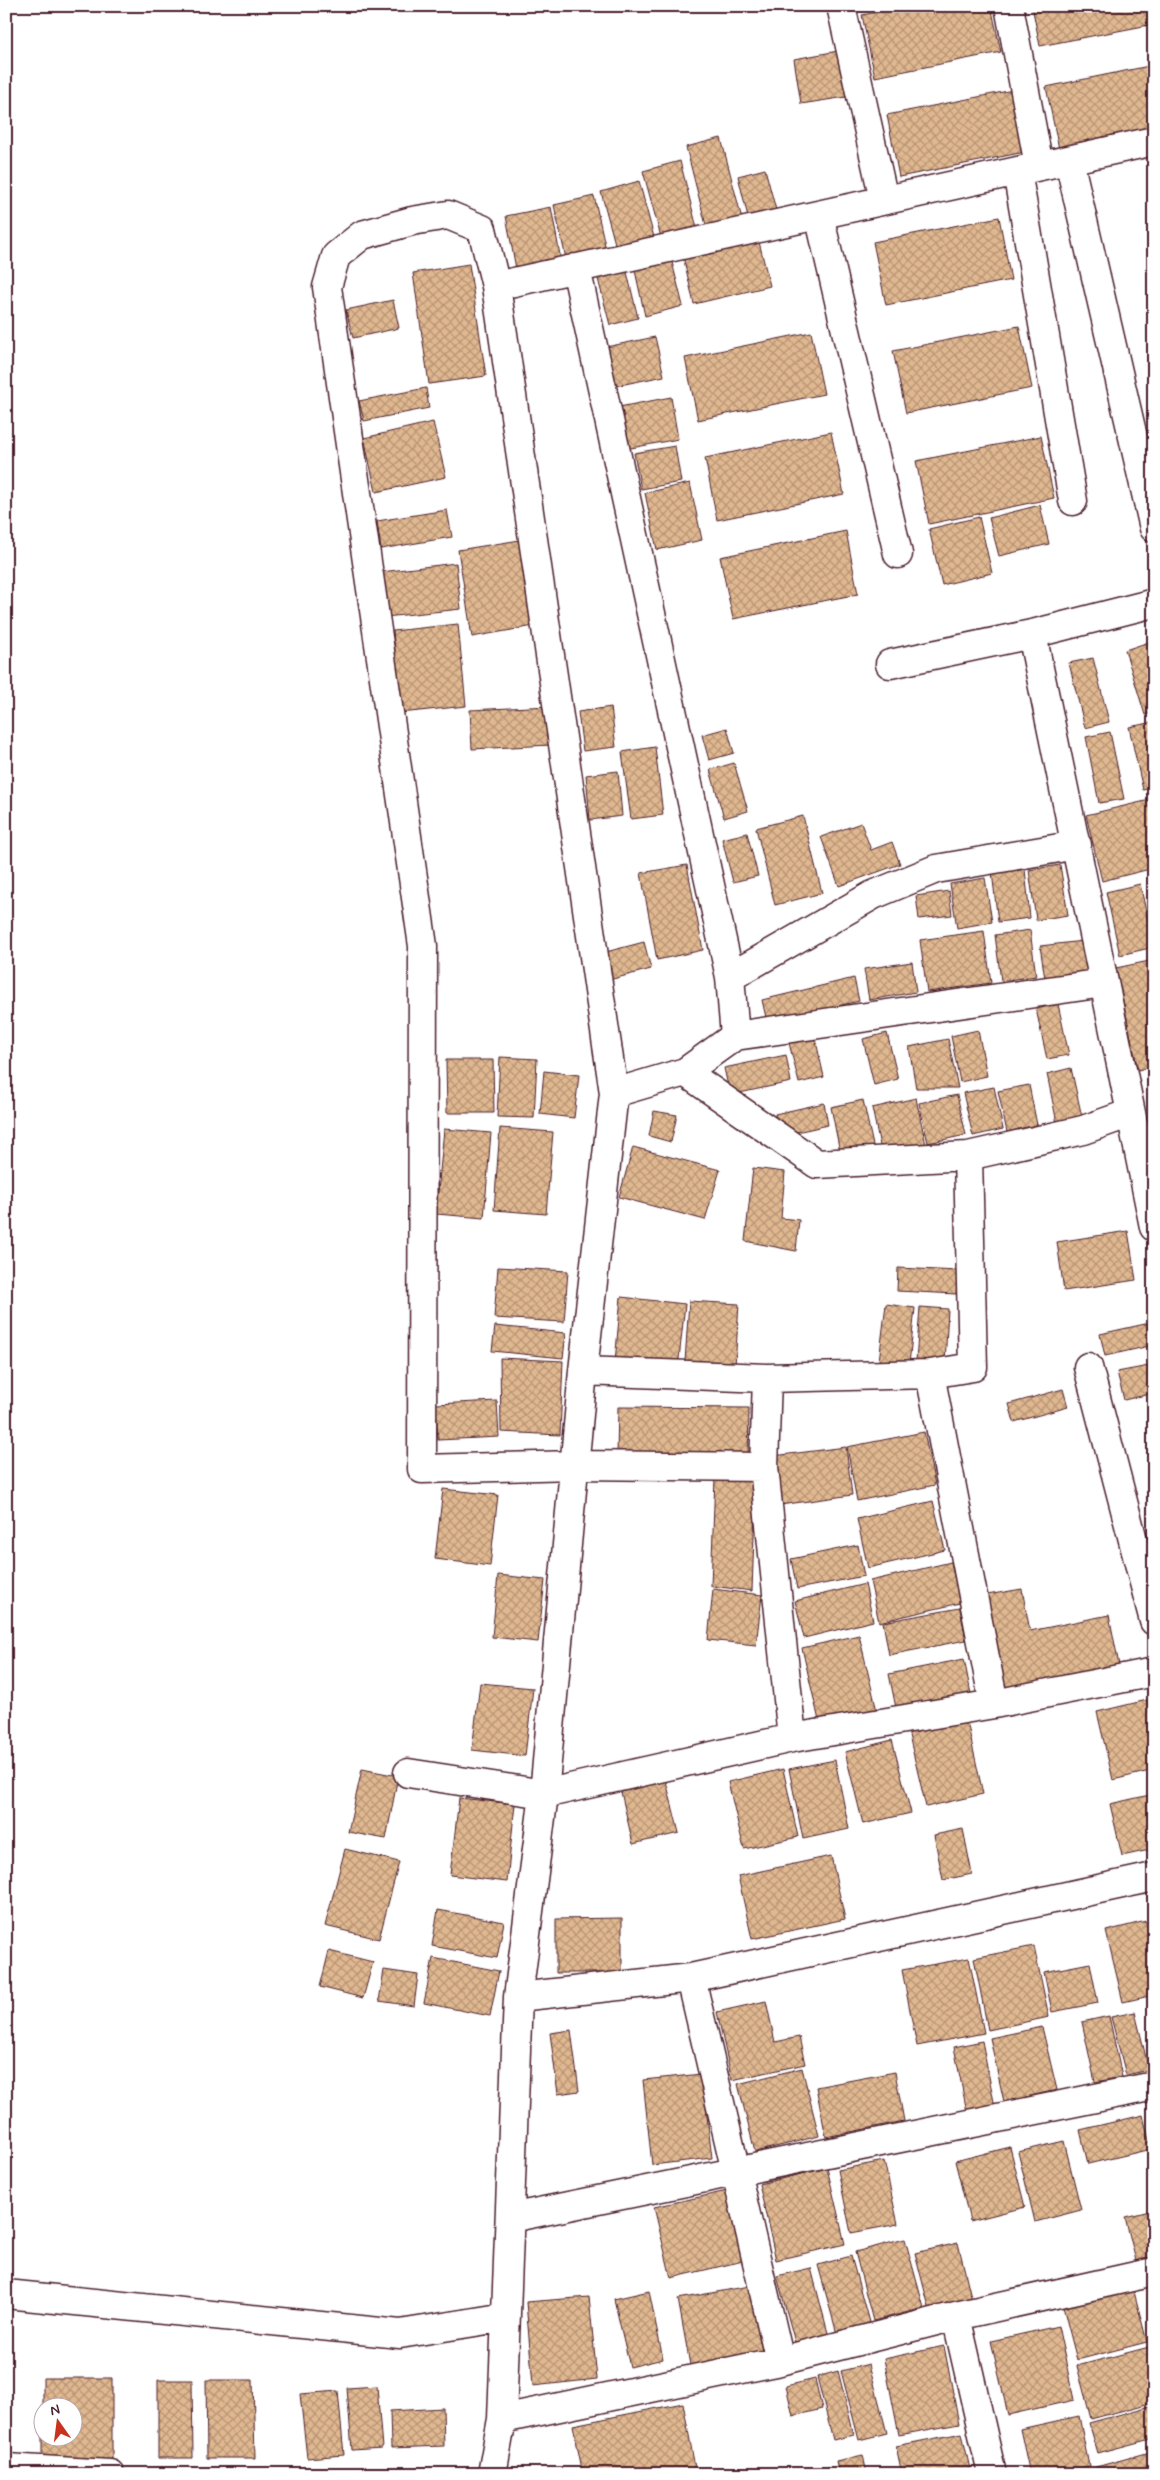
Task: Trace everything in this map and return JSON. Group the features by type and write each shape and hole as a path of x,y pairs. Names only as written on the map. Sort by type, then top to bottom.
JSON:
{"street":[{"path":"841,6 884,200"},
{"path":"1009,6 1028,168 1073,501"},
{"path":"496,286 1154,141"},
{"path":"1070,160 1154,528"},
{"path":"492,2474 502,2419 518,1997 544,1794 574,1465 582,1371 614,1093 496,286 482,229 448,215 412,221 362,235 336,256 328,287 422,946 422,1469 574,1465 764,1467"},
{"path":"819,215 898,554"},
{"path":"576,268 730,977 735,1036"},
{"path":"890,664 1032,634 1154,603"},
{"path":"1032,634 1077,845 1154,1227"},
{"path":"730,977 873,895 936,869 1077,845"},
{"path":"614,1093 685,1072 735,1036 1104,983"},
{"path":"685,1072 817,1164 968,1156 1082,1130 1131,1113"},
{"path":"582,1371 767,1378 930,1374 973,1367 968,1156"},
{"path":"1088,1367 1154,1621"},
{"path":"930,1374 994,1704"},
{"path":"767,1378 764,1467 792,1738"},
{"path":"408,1773 544,1794 792,1738 994,1704 1154,1672"},
{"path":"518,1997 691,1978 1154,1877"},
{"path":"691,1978 780,2362"},
{"path":"510,2218 1154,2086"},
{"path":"502,2419 780,2362 956,2316 1154,2272"},
{"path":"6,2294 400,2334 506,2317"},
{"path":"956,2316 992,2474"},
{"path":"6,2468 110,2474"}],"building":[{"path":"906,6 991,6 1001,52 875,77 862,15"},
{"path":"1032,6 1154,6 1154,24 1040,46"},
{"path":"838,51 846,97 801,104 794,59"},
{"path":"1154,65 1154,130 1059,149 1046,87"},
{"path":"1013,90 1025,152 899,177 887,115"},
{"path":"721,138 743,223 708,233 686,147"},
{"path":"680,161 698,232 662,241 643,171"},
{"path":"765,169 776,210 748,217 738,176"},
{"path":"639,181 655,241 617,251 601,192"},
{"path":"594,196 607,254 567,263 554,205"},
{"path":"551,207 562,266 517,274 506,216"},
{"path":"999,217 1011,280 886,305 873,242"},
{"path":"758,238 770,286 694,304 683,256"},
{"path":"671,258 683,306 645,316 634,266"},
{"path":"469,264 486,376 429,384 413,273"},
{"path":"626,268 638,318 610,325 597,275"},
{"path":"393,300 399,328 353,338 346,310"},
{"path":"1019,326 1032,388 906,413 893,351"},
{"path":"811,332 824,394 698,420 685,358"},
{"path":"655,337 664,376 615,386 606,347"},
{"path":"426,388 429,408 364,421 359,401"},
{"path":"671,397 678,439 626,449 619,407"},
{"path":"433,422 446,477 376,492 364,438"},
{"path":"831,432 844,494 717,520 705,458"},
{"path":"1041,436 1054,498 929,524 916,461"},
{"path":"675,446 681,482 641,489 634,453"},
{"path":"690,483 702,540 657,550 645,493"},
{"path":"1040,505 1049,544 999,556 989,518"},
{"path":"447,510 452,537 381,549 377,521"},
{"path":"979,517 992,573 942,585 929,529"},
{"path":"846,531 858,594 733,619 720,557"},
{"path":"520,540 534,626 472,637 458,550"},
{"path":"456,563 461,609 385,617 381,572"},
{"path":"458,624 466,706 401,713 393,631"},
{"path":"1152,641 1154,648 1154,712 1145,715 1125,650"},
{"path":"1093,658 1109,722 1085,728 1069,663"},
{"path":"550,706 551,745 472,749 470,710"},
{"path":"611,707 616,747 583,751 578,712"},
{"path":"1154,722 1154,787 1143,790 1129,727"},
{"path":"727,728 734,753 709,760 702,735"},
{"path":"1110,732 1124,799 1099,803 1086,737"},
{"path":"655,747 663,815 631,819 622,752"},
{"path":"734,763 748,811 724,818 710,770"},
{"path":"618,771 622,816 590,820 586,775"},
{"path":"1154,799 1154,868 1102,881 1086,815"},
{"path":"803,816 822,893 775,905 756,828"},
{"path":"861,823 871,850 892,842 900,864 839,886 821,837"},
{"path":"747,833 758,876 733,882 722,839"},
{"path":"687,865 703,950 657,960 641,873"},
{"path":"1060,865 1068,915 1036,920 1029,870"},
{"path":"1025,869 1030,918 998,922 992,872"},
{"path":"985,878 992,922 957,928 950,884"},
{"path":"1140,884 1154,947 1120,955 1106,892"},
{"path":"949,891 952,915 919,919 916,896"},
{"path":"1030,930 1036,976 1001,981 995,935"},
{"path":"984,931 991,983 927,992 920,940"},
{"path":"1083,941 1088,972 1045,979 1040,946"},
{"path":"644,942 651,969 609,980 602,953"},
{"path":"1154,960 1154,1066 1138,1070 1116,968"},
{"path":"912,962 916,992 869,1000 864,969"},
{"path":"854,978 859,1001 767,1022 762,1000"},
{"path":"1058,1004 1069,1055 1047,1059 1036,1009"},
{"path":"978,1030 987,1076 960,1082 951,1036"},
{"path":"887,1033 898,1079 874,1085 863,1039"},
{"path":"815,1037 824,1077 799,1083 789,1043"},
{"path":"948,1039 958,1088 916,1088 909,1047"},
{"path":"786,1055 791,1082 730,1095 724,1068"},
{"path":"500,1057 537,1059 534,1118 497,1117"},
{"path":"446,1060 493,1060 494,1113 447,1113"},
{"path":"1071,1068 1082,1117 1057,1123 1047,1074"},
{"path":"544,1071 579,1075 574,1118 540,1114"},
{"path":"1029,1085 1037,1125 1007,1132 998,1091"},
{"path":"994,1087 1003,1129 973,1136 963,1093"},
{"path":"957,1095 966,1135 928,1143 919,1103"},
{"path":"916,1098 926,1145 882,1155 872,1108"},
{"path":"863,1100 874,1150 841,1157 831,1107"},
{"path":"824,1103 828,1125 779,1136 775,1114"},
{"path":"654,1111 677,1115 671,1142 649,1136"},
{"path":"500,1128 553,1132 546,1214 494,1210"},
{"path":"444,1129 491,1133 484,1218 436,1214"},
{"path":"633,1147 720,1170 705,1220 619,1197"},
{"path":"753,1168 785,1172 781,1218 799,1220 796,1251 745,1241"},
{"path":"1128,1231 1136,1280 1064,1291 1057,1242"},
{"path":"498,1267 568,1271 564,1322 494,1318"},
{"path":"898,1268 958,1271 956,1294 897,1291"},
{"path":"621,1297 685,1304 678,1368 615,1362"},
{"path":"689,1301 739,1304 735,1366 685,1362"},
{"path":"886,1304 915,1308 909,1364 879,1361"},
{"path":"920,1307 948,1309 945,1363 916,1361"},
{"path":"1154,1322 1154,1345 1105,1356 1100,1334"},
{"path":"495,1326 566,1333 563,1358 492,1351"},
{"path":"500,1358 563,1361 560,1435 501,1432"},
{"path":"1154,1365 1154,1393 1124,1400 1117,1372"},
{"path":"1063,1389 1068,1407 1014,1422 1009,1404"},
{"path":"497,1401 499,1437 438,1440 436,1404"},
{"path":"618,1407 749,1408 748,1457 617,1455"},
{"path":"924,1432 935,1485 857,1501 847,1447"},
{"path":"846,1447 852,1495 780,1505 773,1456"},
{"path":"715,1477 756,1479 752,1591 711,1586"},
{"path":"443,1489 498,1495 490,1566 435,1559"},
{"path":"933,1501 945,1550 868,1568 857,1519"},
{"path":"858,1545 864,1576 797,1589 791,1559"},
{"path":"951,1562 960,1603 879,1622 870,1581"},
{"path":"498,1575 545,1580 538,1642 492,1637"},
{"path":"865,1584 873,1621 804,1638 795,1601"},
{"path":"713,1589 762,1595 756,1645 708,1640"},
{"path":"1022,1589 1030,1631 1109,1615 1120,1670 1006,1692 987,1595"},
{"path":"960,1608 966,1640 889,1655 883,1622"},
{"path":"859,1635 877,1711 820,1725 802,1648"},
{"path":"964,1659 971,1694 896,1708 889,1674"},
{"path":"480,1683 533,1688 525,1756 472,1750"},
{"path":"1147,1700 1154,1728 1154,1770 1113,1780 1097,1712"},
{"path":"966,1717 983,1794 926,1807 908,1731"},
{"path":"892,1740 911,1813 863,1824 845,1752"},
{"path":"835,1760 849,1829 803,1839 789,1769"},
{"path":"362,1769 398,1776 386,1839 348,1832"},
{"path":"783,1769 798,1837 744,1849 728,1782"},
{"path":"666,1781 679,1833 633,1844 621,1792"},
{"path":"1154,1794 1154,1849 1122,1856 1110,1804"},
{"path":"459,1798 515,1804 507,1882 450,1875"},
{"path":"963,1829 972,1874 943,1880 934,1835"},
{"path":"345,1849 399,1862 379,1939 325,1926"},
{"path":"831,1856 845,1919 752,1939 738,1876"},
{"path":"438,1910 504,1922 497,1958 432,1946"},
{"path":"622,1918 622,1973 556,1973 556,1919"},
{"path":"1146,1921 1154,1951 1154,1995 1123,2002 1106,1931"},
{"path":"1034,1946 1049,2017 988,2030 974,1958"},
{"path":"329,1951 373,1962 363,1998 320,1987"},
{"path":"433,1958 499,1971 490,2016 424,2003"},
{"path":"969,1958 984,2033 917,2046 902,1970"},
{"path":"1090,1963 1098,2003 1052,2012 1044,1972"},
{"path":"384,1970 418,1975 414,2006 379,2001"},
{"path":"766,2001 775,2042 799,2037 805,2064 732,2080 717,2012"},
{"path":"1135,2012 1149,2070 1126,2075 1111,2017"},
{"path":"1109,2016 1122,2077 1095,2082 1082,2022"},
{"path":"1042,2027 1057,2090 1004,2102 990,2038"},
{"path":"571,2030 579,2091 558,2094 550,2033"},
{"path":"982,2041 995,2107 967,2112 954,2047"},
{"path":"802,2068 819,2136 755,2152 738,2084"},
{"path":"895,2072 904,2121 826,2137 816,2087"},
{"path":"702,2074 712,2158 652,2165 643,2080"},
{"path":"1143,2115 1151,2149 1088,2164 1080,2130"},
{"path":"1064,2141 1081,2210 1035,2222 1018,2152"},
{"path":"1010,2147 1025,2207 970,2221 955,2161"},
{"path":"884,2161 898,2224 851,2233 838,2170"},
{"path":"827,2168 845,2244 776,2260 759,2184"},
{"path":"727,2191 743,2261 671,2278 654,2207"},
{"path":"1154,2210 1154,2260 1137,2265 1125,2217"},
{"path":"905,2239 924,2308 873,2321 855,2252"},
{"path":"958,2243 973,2305 931,2315 915,2253"},
{"path":"851,2256 870,2326 837,2334 818,2265"},
{"path":"811,2268 829,2337 796,2346 777,2276"},
{"path":"1131,2280 1147,2342 1077,2360 1061,2299"},
{"path":"750,2286 762,2352 690,2365 678,2299"},
{"path":"649,2291 663,2359 630,2367 614,2299"},
{"path":"589,2297 597,2379 533,2386 526,2302"},
{"path":"1058,2326 1074,2400 1008,2415 991,2341"},
{"path":"944,2346 959,2424 899,2435 884,2359"},
{"path":"1153,2346 1154,2402 1091,2419 1077,2366"},
{"path":"869,2364 887,2433 859,2440 841,2371"},
{"path":"838,2371 854,2435 833,2440 817,2377"},
{"path":"43,2378 112,2378 112,2461 42,2460 42,2448 82,2448 82,2398 43,2398"},
{"path":"815,2379 822,2409 793,2416 786,2386"},
{"path":"158,2380 192,2380 193,2458 158,2458"},
{"path":"206,2380 253,2380 255,2458 207,2458"},
{"path":"377,2386 382,2448 352,2450 347,2388"},
{"path":"338,2391 344,2455 307,2458 300,2394"},
{"path":"683,2403 696,2473 583,2474 573,2425"},
{"path":"1154,2405 1154,2438 1098,2453 1089,2423"},
{"path":"443,2408 444,2446 391,2448 390,2411"},
{"path":"1079,2416 1089,2466 1053,2474 1030,2474 1020,2429"},
{"path":"962,2433 971,2474 902,2474 896,2446"},
{"path":"1154,2451 1154,2474 1097,2474 1096,2467"},
{"path":"863,2455 867,2474 839,2474 836,2461"},
{"path":"829,2467 830,2474 794,2474"}]}
